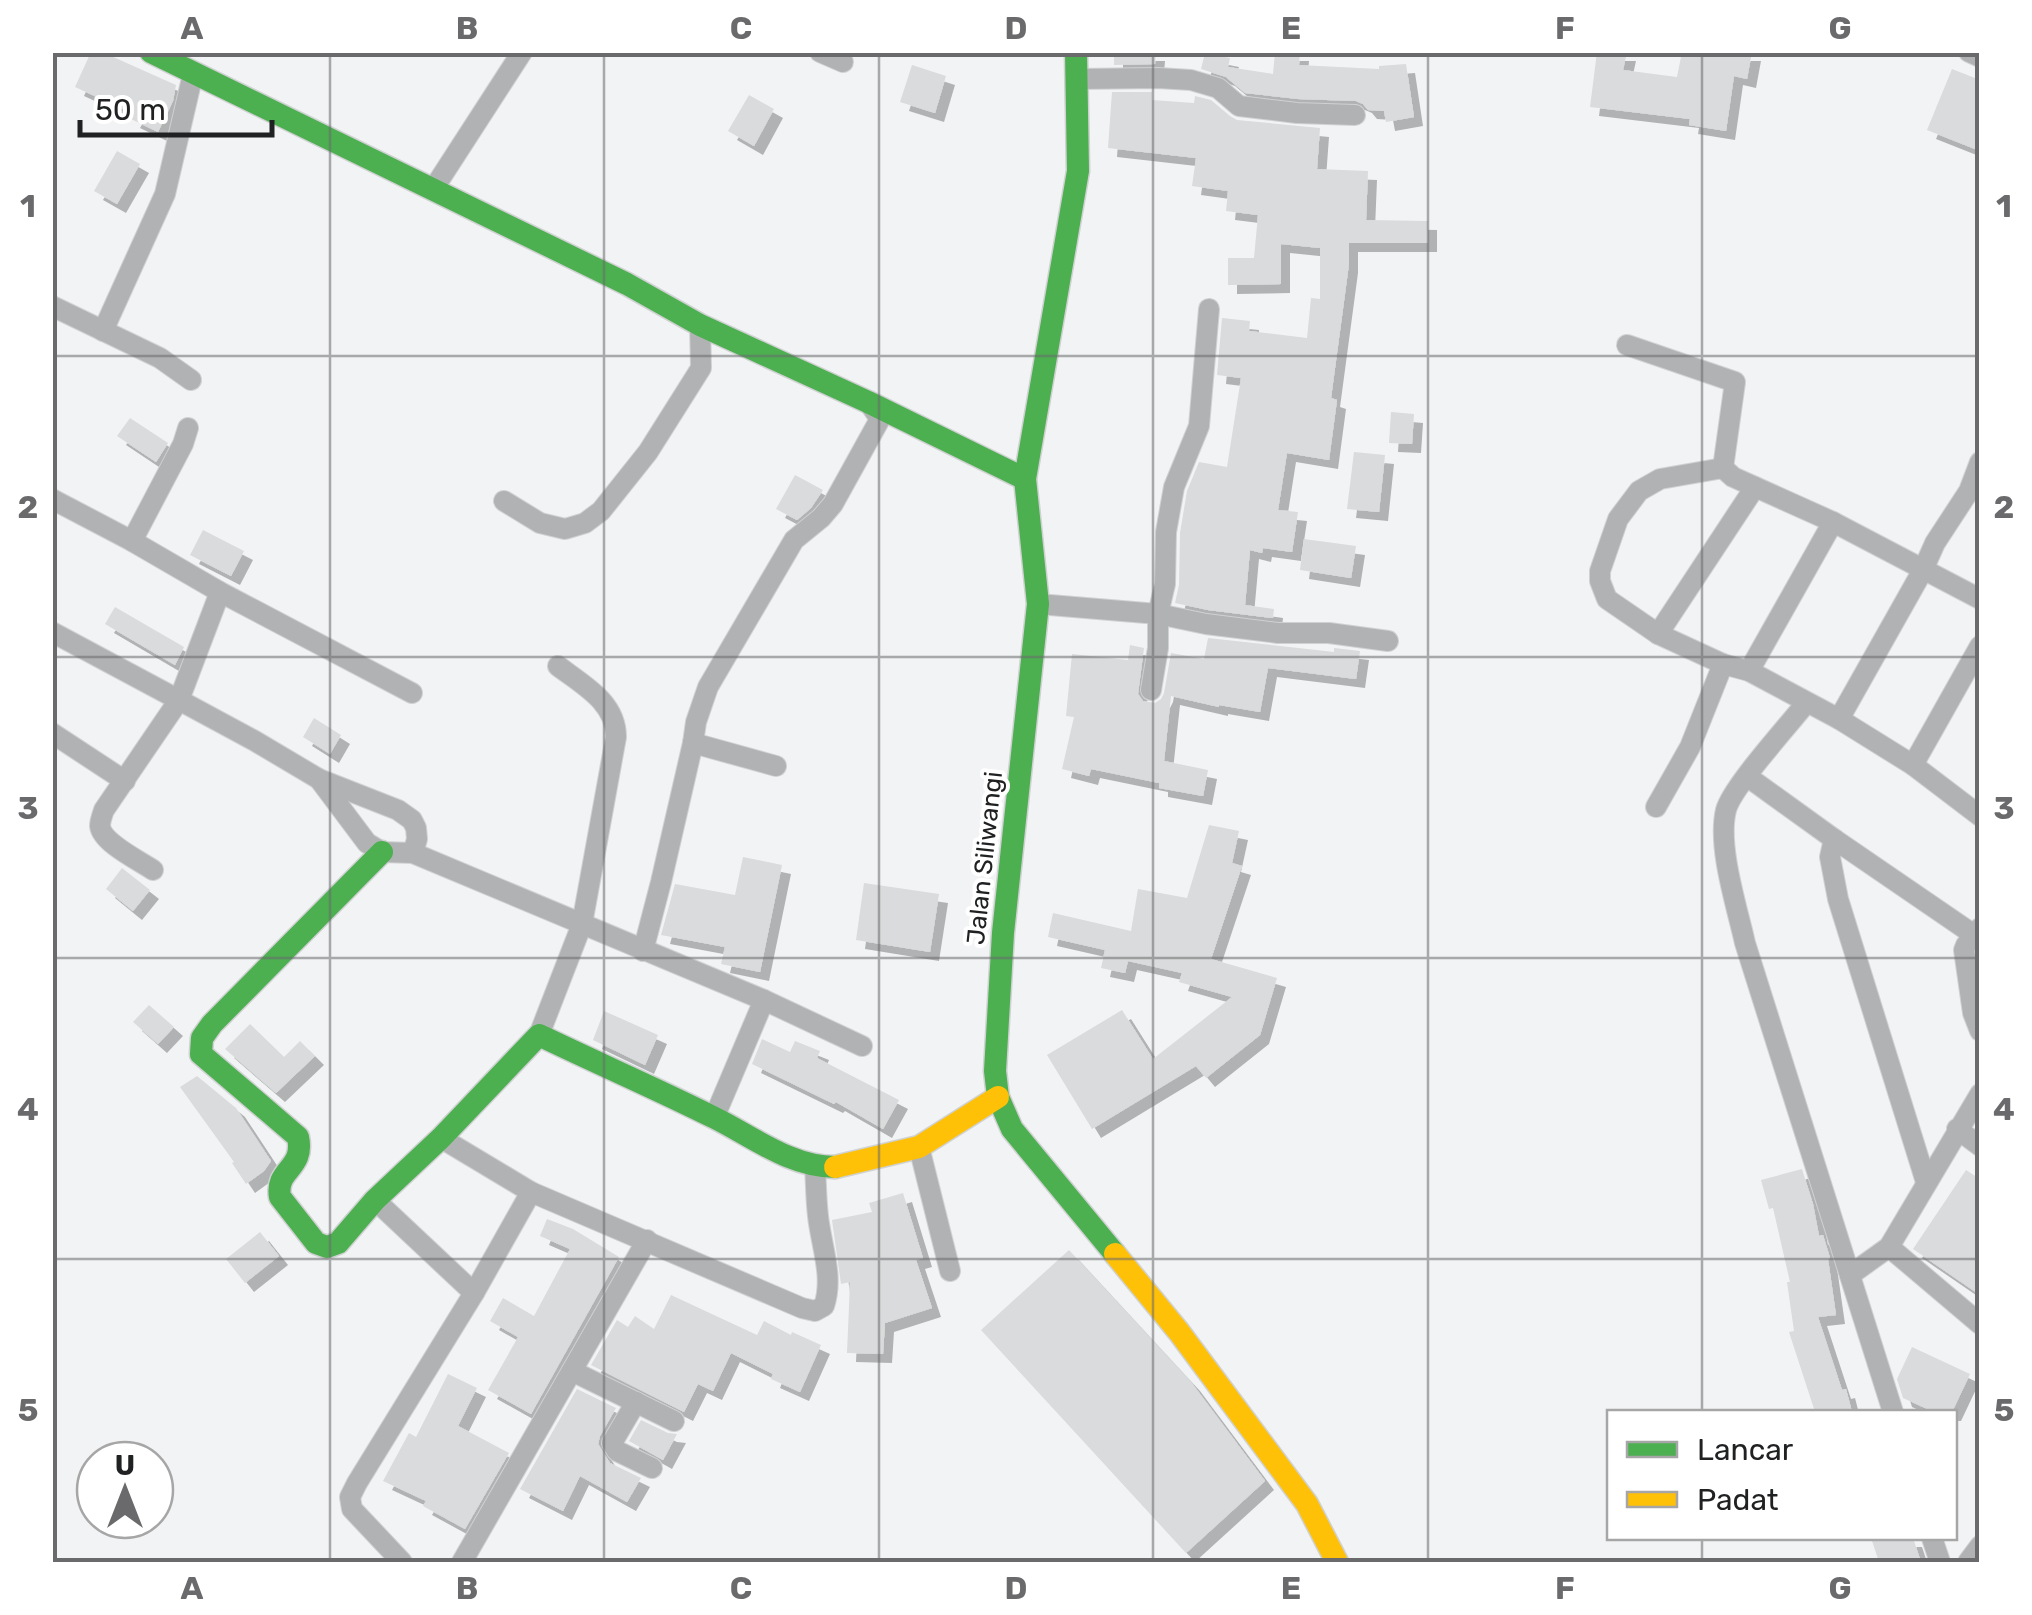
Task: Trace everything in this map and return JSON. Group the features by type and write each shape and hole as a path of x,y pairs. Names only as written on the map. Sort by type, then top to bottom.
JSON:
{"street":[{"path":"150,52 627,284 700,326 868,402 1024,480"},
{"path":"434,188 522,52"},
{"path":"820,52 843,62"},
{"name":"Jalan Siliwangi","path":"1076,52 1078,171 1024,480 1038,604 1003,933 995,1071 998,1097 1012,1128 1178,1332 1306,1504 1336,1562"},
{"path":"1969,52 1980,57"},
{"path":"103,330 165,194 194,74"},
{"path":"1077,79 1191,80 1218,88 1240,106 1297,114 1355,115"},
{"path":"52,306 160,358 191,380"},
{"path":"1152,690 1166,532 1174,487 1199,426 1209,309"},
{"path":"504,501 540,523 565,529 585,523 600,511 648,452 701,368 700,326"},
{"path":"1627,344 1735,382 1723,468 1726,473 1833,522 1980,599"},
{"path":"643,951 696,722 708,687 794,540 833,504 880,418 868,402"},
{"path":"132,541 188,428"},
{"path":"1839,718 1935,543 1974,494 1980,462"},
{"path":"1723,468 1660,479 1639,491 1618,519 1600,571 1604,592 1616,607 1658,634 1749,671 1839,718 1980,816"},
{"path":"1658,634 1755,487"},
{"path":"52,499 412,693"},
{"path":"1749,671 1833,522"},
{"path":"153,870 112,843 100,824 104,810 179,700 220,592"},
{"path":"1038,604 1158,614 1278,633 1329,633 1388,641"},
{"path":"52,632 320,780 398,810 416,828 413,853"},
{"path":"1913,766 1980,646"},
{"path":"1656,806 1690,747 1724,664"},
{"path":"382,852 212,1024 200,1043 201,1054 298,1138 302,1146 299,1160 278,1182 276,1190 316,1243 327,1247 338,1243 375,1200 539,1036 582,924 616,737 616,723 610,710 558,666"},
{"path":"1806,703 1727,806 1724,834 1745,943 1892,1410"},
{"path":"52,733 125,781"},
{"path":"693,743 776,766"},
{"path":"1748,776 1834,839 1978,934 1966,945 1964,956 1980,1032"},
{"path":"320,780 367,843 382,852 413,853 764,1000 862,1046"},
{"path":"1834,839 1830,857 1838,899 1926,1182"},
{"path":"714,1118 764,1000"},
{"path":"539,1036 799,1162 815,1166 834,1168 919,1147 998,1097"},
{"path":"1850,1275 1889,1246 1980,1094"},
{"path":"1957,1128 1980,1146"},
{"path":"441,1138 531,1192 814,1311 824,1306 828,1294 815,1166"},
{"path":"919,1147 950,1271"},
{"path":"402,1562 352,1509 350,1497 531,1192"},
{"path":"375,1200 474,1293"},
{"path":"462,1562 647,1240"},
{"path":"1889,1246 1980,1324"},
{"path":"572,1370 674,1421"},
{"path":"636,1402 612,1443 617,1451 652,1468"},
{"path":"1968,1562 1980,1546"}],"building":[{"path":"91,52 102,52 176,85 158,132 131,119 134,114 75,87"},
{"path":"1114,52 1156,52 1155,64 1114,65"},
{"path":"1275,52 1300,52 1299,65 1379,69 1406,64 1414,117 1386,122 1384,111 1368,110 1356,101 1245,93 1226,77 1201,69 1205,53 1230,58 1228,67 1273,74"},
{"path":"1597,52 1627,52 1623,70 1677,77 1682,52 1752,52 1747,79 1734,76 1726,131 1689,125 1690,119 1590,107"},
{"path":"912,65 946,76 935,113 900,102"},
{"path":"1952,69 1980,80 1980,151 1927,130"},
{"path":"1112,92 1152,92 1152,100 1194,103 1195,96 1211,100 1237,120 1320,128 1317,169 1368,171 1366,220 1428,221 1428,243 1349,243 1331,398 1337,400 1329,460 1287,453 1278,510 1298,512 1292,552 1250,550 1245,605 1274,609 1273,618 1175,603 1180,533 1187,491 1199,462 1227,467 1241,378 1217,375 1222,318 1250,321 1249,331 1307,338 1311,298 1320,299 1320,248 1281,244 1281,284 1228,285 1228,258 1254,258 1258,215 1226,211 1228,191 1192,186 1196,158 1108,148"},
{"path":"749,95 774,109 754,146 728,131"},
{"path":"117,151 140,164 117,204 94,191"},
{"path":"1391,412 1414,414 1412,444 1389,443"},
{"path":"130,418 168,443 156,462 117,436"},
{"path":"1354,452 1385,455 1379,512 1347,509"},
{"path":"795,475 823,490 797,520 776,509"},
{"path":"203,530 244,551 231,576 190,555"},
{"path":"1304,539 1356,546 1351,578 1300,570"},
{"path":"115,607 184,647 175,665 105,624"},
{"path":"1208,638 1334,652 1334,648 1360,651 1356,679 1268,668 1260,712 1171,696 1164,761 1208,770 1203,796 1091,769 1089,776 1062,769 1074,717 1066,716 1072,654 1128,660 1130,645 1144,648 1138,694 1143,701 1155,703 1164,693 1171,653 1204,659"},
{"path":"314,718 341,735 330,754 303,737"},
{"path":"1209,825 1239,831 1232,863 1242,866 1211,959 1277,978 1260,1035 1206,1078 1196,1066 1092,1129 1047,1055 1122,1010 1153,1059 1232,997 1179,982 1182,973 1128,961 1125,973 1101,968 1105,950 1048,937 1053,913 1131,931 1138,889 1187,898"},
{"path":"743,857 782,865 760,972 721,964 725,947 661,935 675,884 735,895"},
{"path":"122,868 150,890 133,911 106,889"},
{"path":"864,883 939,894 930,952 856,940"},
{"path":"149,1005 174,1027 158,1044 133,1022"},
{"path":"604,1011 658,1035 645,1065 593,1040"},
{"path":"250,1024 284,1057 300,1041 315,1056 276,1093 225,1049"},
{"path":"762,1039 790,1052 795,1041 820,1051 817,1058 899,1100 883,1129 836,1102 752,1064"},
{"path":"197,1076 236,1108 271,1161 246,1184 180,1087"},
{"path":"1802,1169 1819,1236 1823,1235 1830,1258 1836,1315 1818,1317 1851,1410 1814,1410 1789,1332 1794,1331 1790,1282 1773,1208 1769,1209 1761,1180"},
{"path":"1966,1170 1980,1179 1980,1295 1913,1249"},
{"path":"903,1193 923,1258 916,1260 932,1308 885,1323 883,1354 847,1353 850,1282 841,1284 832,1220 872,1212 869,1203"},
{"path":"547,1219 573,1229 619,1257 531,1414 488,1390 518,1337 490,1321 503,1298 534,1316 570,1249 540,1236"},
{"path":"260,1232 279,1256 245,1283 226,1259"},
{"path":"1069,1250 1191,1382 1265,1481 1186,1553 981,1330"},
{"path":"671,1295 757,1335 764,1321 821,1345 800,1392 731,1353 713,1391 698,1384 684,1412 591,1365 617,1320 628,1327 635,1316 654,1329"},
{"path":"1912,1347 1970,1374 1953,1410 1930,1410 1903,1398 1897,1379"},
{"path":"448,1374 477,1388 458,1426 509,1453 465,1529 423,1506 426,1501 383,1481 409,1433 416,1437"},
{"path":"577,1389 616,1408 598,1444 610,1463 641,1478 627,1502 580,1476 563,1511 520,1489"},
{"path":"641,1420 677,1434 663,1460 629,1441"},
{"path":"1872,1540 1914,1540 1921,1562 1879,1562"}],"traffic: fast":[{"path":"151,52 627,284 700,325 1025,479"},
{"path":"1076,52 1078,171 1025,479 1038,604 1003,933 995,1071 998,1097 1012,1129 1115,1254"},
{"path":"382,852 202,1038 201,1054 298,1137 297,1156 282,1180 280,1197 316,1243 327,1247 338,1243 375,1200 441,1138 539,1035 693,1107 788,1157 835,1167"}],"traffic: slow":[{"path":"835,1167 919,1147 998,1097"},
{"path":"1115,1254 1179,1332 1307,1504 1337,1562"}]}
